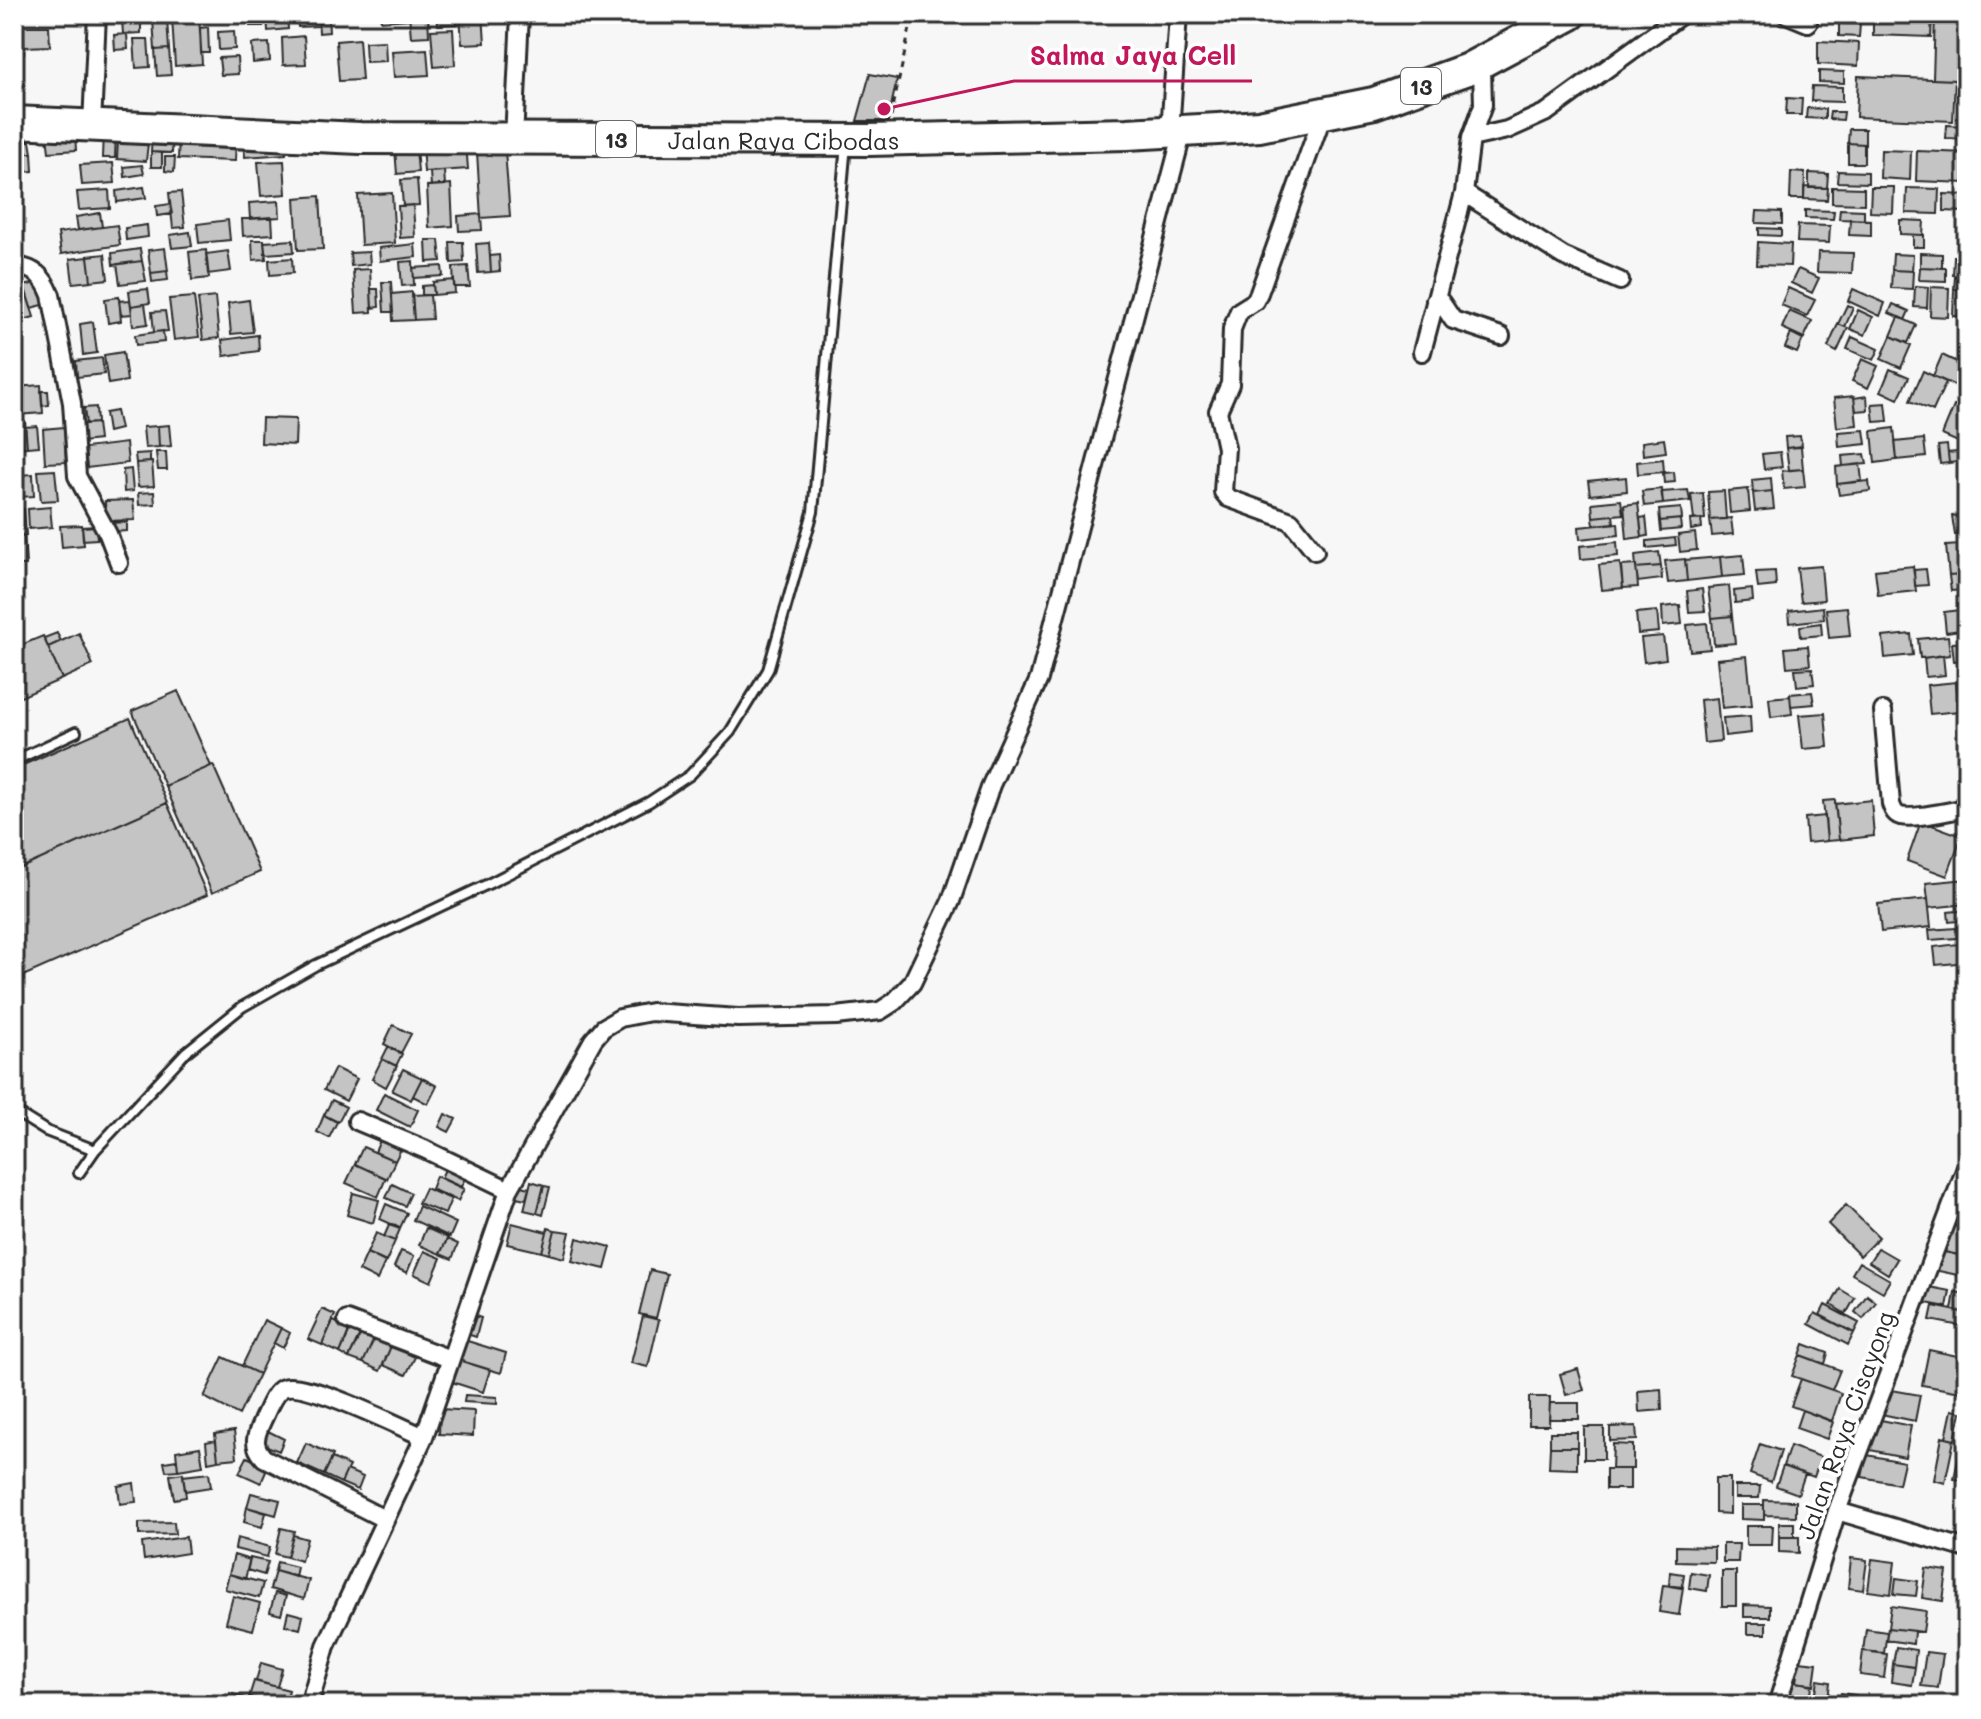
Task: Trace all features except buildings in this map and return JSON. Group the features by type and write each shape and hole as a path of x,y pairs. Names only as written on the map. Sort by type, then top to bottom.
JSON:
{"highway":[{"name":"13","path":"1323,114 1374,103 1468,69 1571,14"},
{"name":"Jalan Raya Cibodas","path":"14,122 343,138 886,140 1218,129 1259,126 1323,114"}],"street":[{"path":"92,125 97,14"},
{"path":"514,139 520,14"},
{"path":"309,1705 326,1646 424,1437 509,1190 593,1040 603,1028 620,1018 651,1012 738,1018 836,1016 880,1011 894,1002 912,983 951,901 991,785 1039,679 1177,131 1171,87 1178,14"},
{"path":"1471,138 1507,130 1547,112 1682,14"},
{"path":"1786,14 1808,23"},
{"path":"1422,352 1464,193 1471,138 1483,105 1482,69 1490,57"},
{"path":"1315,551 1291,521 1228,498 1223,492 1226,448 1218,411 1230,384 1230,351 1235,316 1255,301 1259,293 1323,114"},
{"path":"1464,193 1563,256 1620,281"},
{"path":"14,265 34,270 45,279 51,295 72,403 77,476 108,534 119,563"},
{"path":"1435,300 1441,302 1453,320 1501,336"},
{"path":"1883,711 1894,812 1912,817 1967,808"},
{"path":"357,1121 509,1190"},
{"name":"Jalan Raya Cisayong","path":"1777,1705 1837,1511 1967,1165"},
{"path":"347,1320 450,1359"},
{"path":"384,1519 264,1458 257,1451 255,1436 277,1392 286,1386 299,1386 424,1437"},
{"path":"1837,1511 1967,1549"}],"lane":[{"path":"79,1173 95,1150 186,1052 242,1007 316,965 488,884 649,802 690,775 730,732 768,670 813,512 846,140"},
{"path":"14,761 76,732"},
{"path":"14,1111 46,1131 95,1150"}],"path":[{"path":"886,140 913,14"}],"place":[{"name":"Salma Jaya Cell","path":"884,109"}]}
